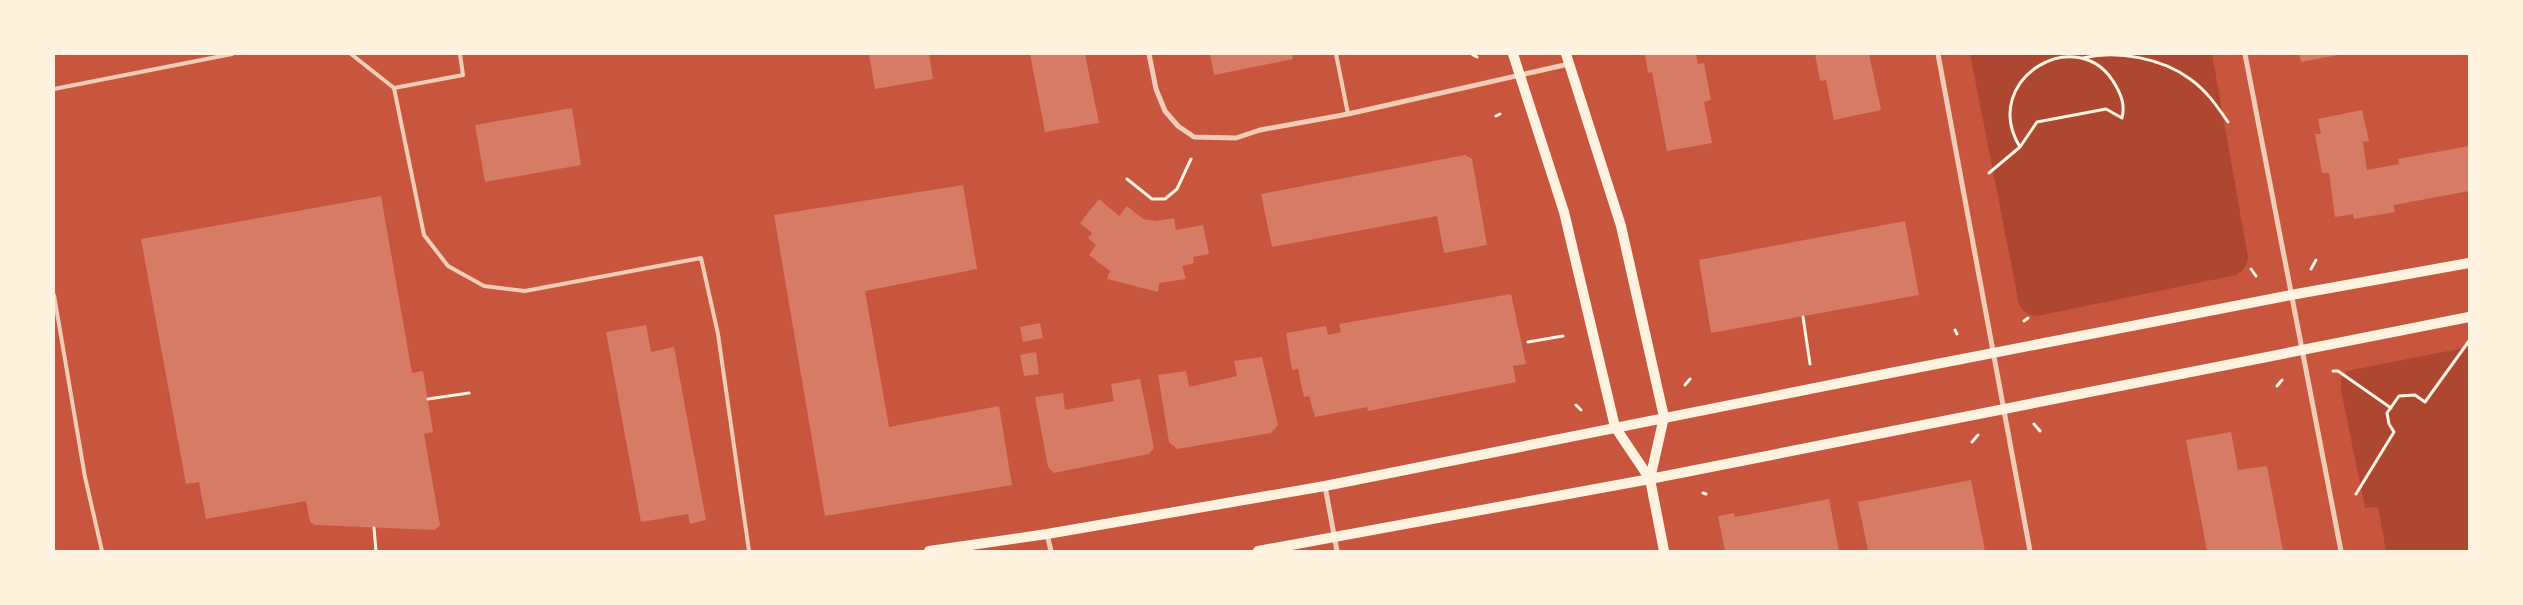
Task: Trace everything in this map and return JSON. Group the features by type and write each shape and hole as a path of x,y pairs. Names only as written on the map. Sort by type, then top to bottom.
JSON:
{"main road":[{"path":"1513,54 1564,212 1615,427 1650,479 1664,551"},
{"path":"1566,54 1621,226 1664,417 1650,479"},
{"path":"929,551 1047,534 1325,486 1994,352 2469,263"},
{"path":"1258,551 1650,479 2003,410 2302,348 2469,317"}],"street":[{"path":"1149,54 1156,89 1165,111 1178,126 1194,137 1236,138 1260,130 1348,114 1569,64"},
{"path":"1938,54 2030,551"},
{"path":"2245,54 2341,551"},
{"path":"1325,486 1337,551"},
{"path":"1047,534 1051,551"}],"lane":[{"path":"200,54 201,60"},
{"path":"54,89 232,54"},
{"path":"351,54 394,88 424,235 448,266 484,286 525,290 701,258 718,334 749,551"},
{"path":"394,88 463,75 460,54"},
{"path":"1336,54 1348,114"},
{"path":"54,295 86,477 102,551"}],"path":[{"path":"2020,147 2014,137 2009,119 2012,101 2018,84 2030,70 2046,61 2064,57 2082,58 2109,54 2127,56 2171,68 2190,78 2210,96 2228,122"},
{"path":"1989,172 2020,147 2037,122 2106,109 2122,118 2124,109 2122,98 2112,79 2095,64 2082,58"},
{"path":"1127,179 1152,199 1165,199 1177,189 1191,159"},
{"path":"2311,268 2316,260"},
{"path":"2252,269 2256,276"},
{"path":"1803,317 1810,364"},
{"path":"2024,321 2028,318"},
{"path":"1528,342 1563,336"},
{"path":"2356,494 2394,432 2389,424 2387,413 2399,396 2415,394 2425,402 2469,341"},
{"path":"2333,371 2338,371 2391,408"},
{"path":"1685,385 1690,379"},
{"path":"2277,386 2282,380"},
{"path":"428,399 469,393"},
{"path":"1576,405 1582,410"},
{"path":"2034,424 2040,431"},
{"path":"1972,442 1978,435"},
{"path":"374,528 376,551"}],"shaded area":[{"path":"1970,54 2212,54 2248,257 2245,268 2236,275 2037,316 2025,311 2019,304"},
{"path":"2469,347 2469,551 2386,551 2378,507 2365,508 2341,390 2341,379 2346,371"}],"building":[{"path":"869,54 929,54 933,79 875,89"},
{"path":"1030,54 1085,54 1099,123 1045,132"},
{"path":"1210,54 1292,54 1293,59 1214,75"},
{"path":"1645,54 1696,54 1698,64 1704,63 1711,100 1704,102 1712,143 1667,151 1652,72 1648,73"},
{"path":"1815,54 1869,54 1881,110 1834,120 1826,80 1820,81"},
{"path":"2299,54 2338,54 2338,55 2301,62"},
{"path":"572,108 581,165 485,182 475,125"},
{"path":"2362,110 2369,141 2363,142 2367,170 2399,164 2398,159 2469,146 2469,191 2394,205 2395,212 2354,219 2353,214 2335,217 2329,173 2322,173 2315,134 2321,134 2318,119"},
{"path":"1465,155 1472,159 1487,245 1444,253 1437,216 1272,247 1261,194"},
{"path":"963,185 977,269 865,291 889,427 999,406 1012,485 825,516 774,215"},
{"path":"381,196 412,373 423,371 433,432 424,434 440,525 435,530 315,525 310,522 306,501 206,519 199,482 186,484 141,239"},
{"path":"1099,199 1119,216 1127,206 1143,219 1156,221 1174,218 1176,230 1203,225 1209,254 1193,257 1194,263 1182,266 1186,279 1159,283 1158,292 1107,279 1110,271 1089,255 1096,245 1088,238 1092,233 1080,223"},
{"path":"1905,221 1919,295 1711,333 1699,260"},
{"path":"1511,294 1526,364 1513,366 1516,382 1368,411 1367,407 1315,417 1309,396 1304,397 1298,369 1292,370 1286,333 1326,326 1328,335 1341,332 1339,324"},
{"path":"1040,323 1043,338 1023,342 1020,327"},
{"path":"646,325 651,352 674,347 706,520 690,524 688,514 641,522 606,332"},
{"path":"1036,352 1039,374 1024,376 1020,355"},
{"path":"1262,357 1278,425 1271,433 1177,449 1169,442 1158,375 1186,371 1189,387 1237,376 1234,361"},
{"path":"1140,379 1154,448 1149,454 1054,473 1048,467 1035,397 1063,393 1065,410 1114,401 1111,384"},
{"path":"2231,432 2238,470 2267,466 2283,551 2207,551 2186,440"},
{"path":"1971,480 1985,551 1868,551 1858,502"},
{"path":"1829,499 1839,551 1725,551 1718,516 1734,513 1735,517"}]}
